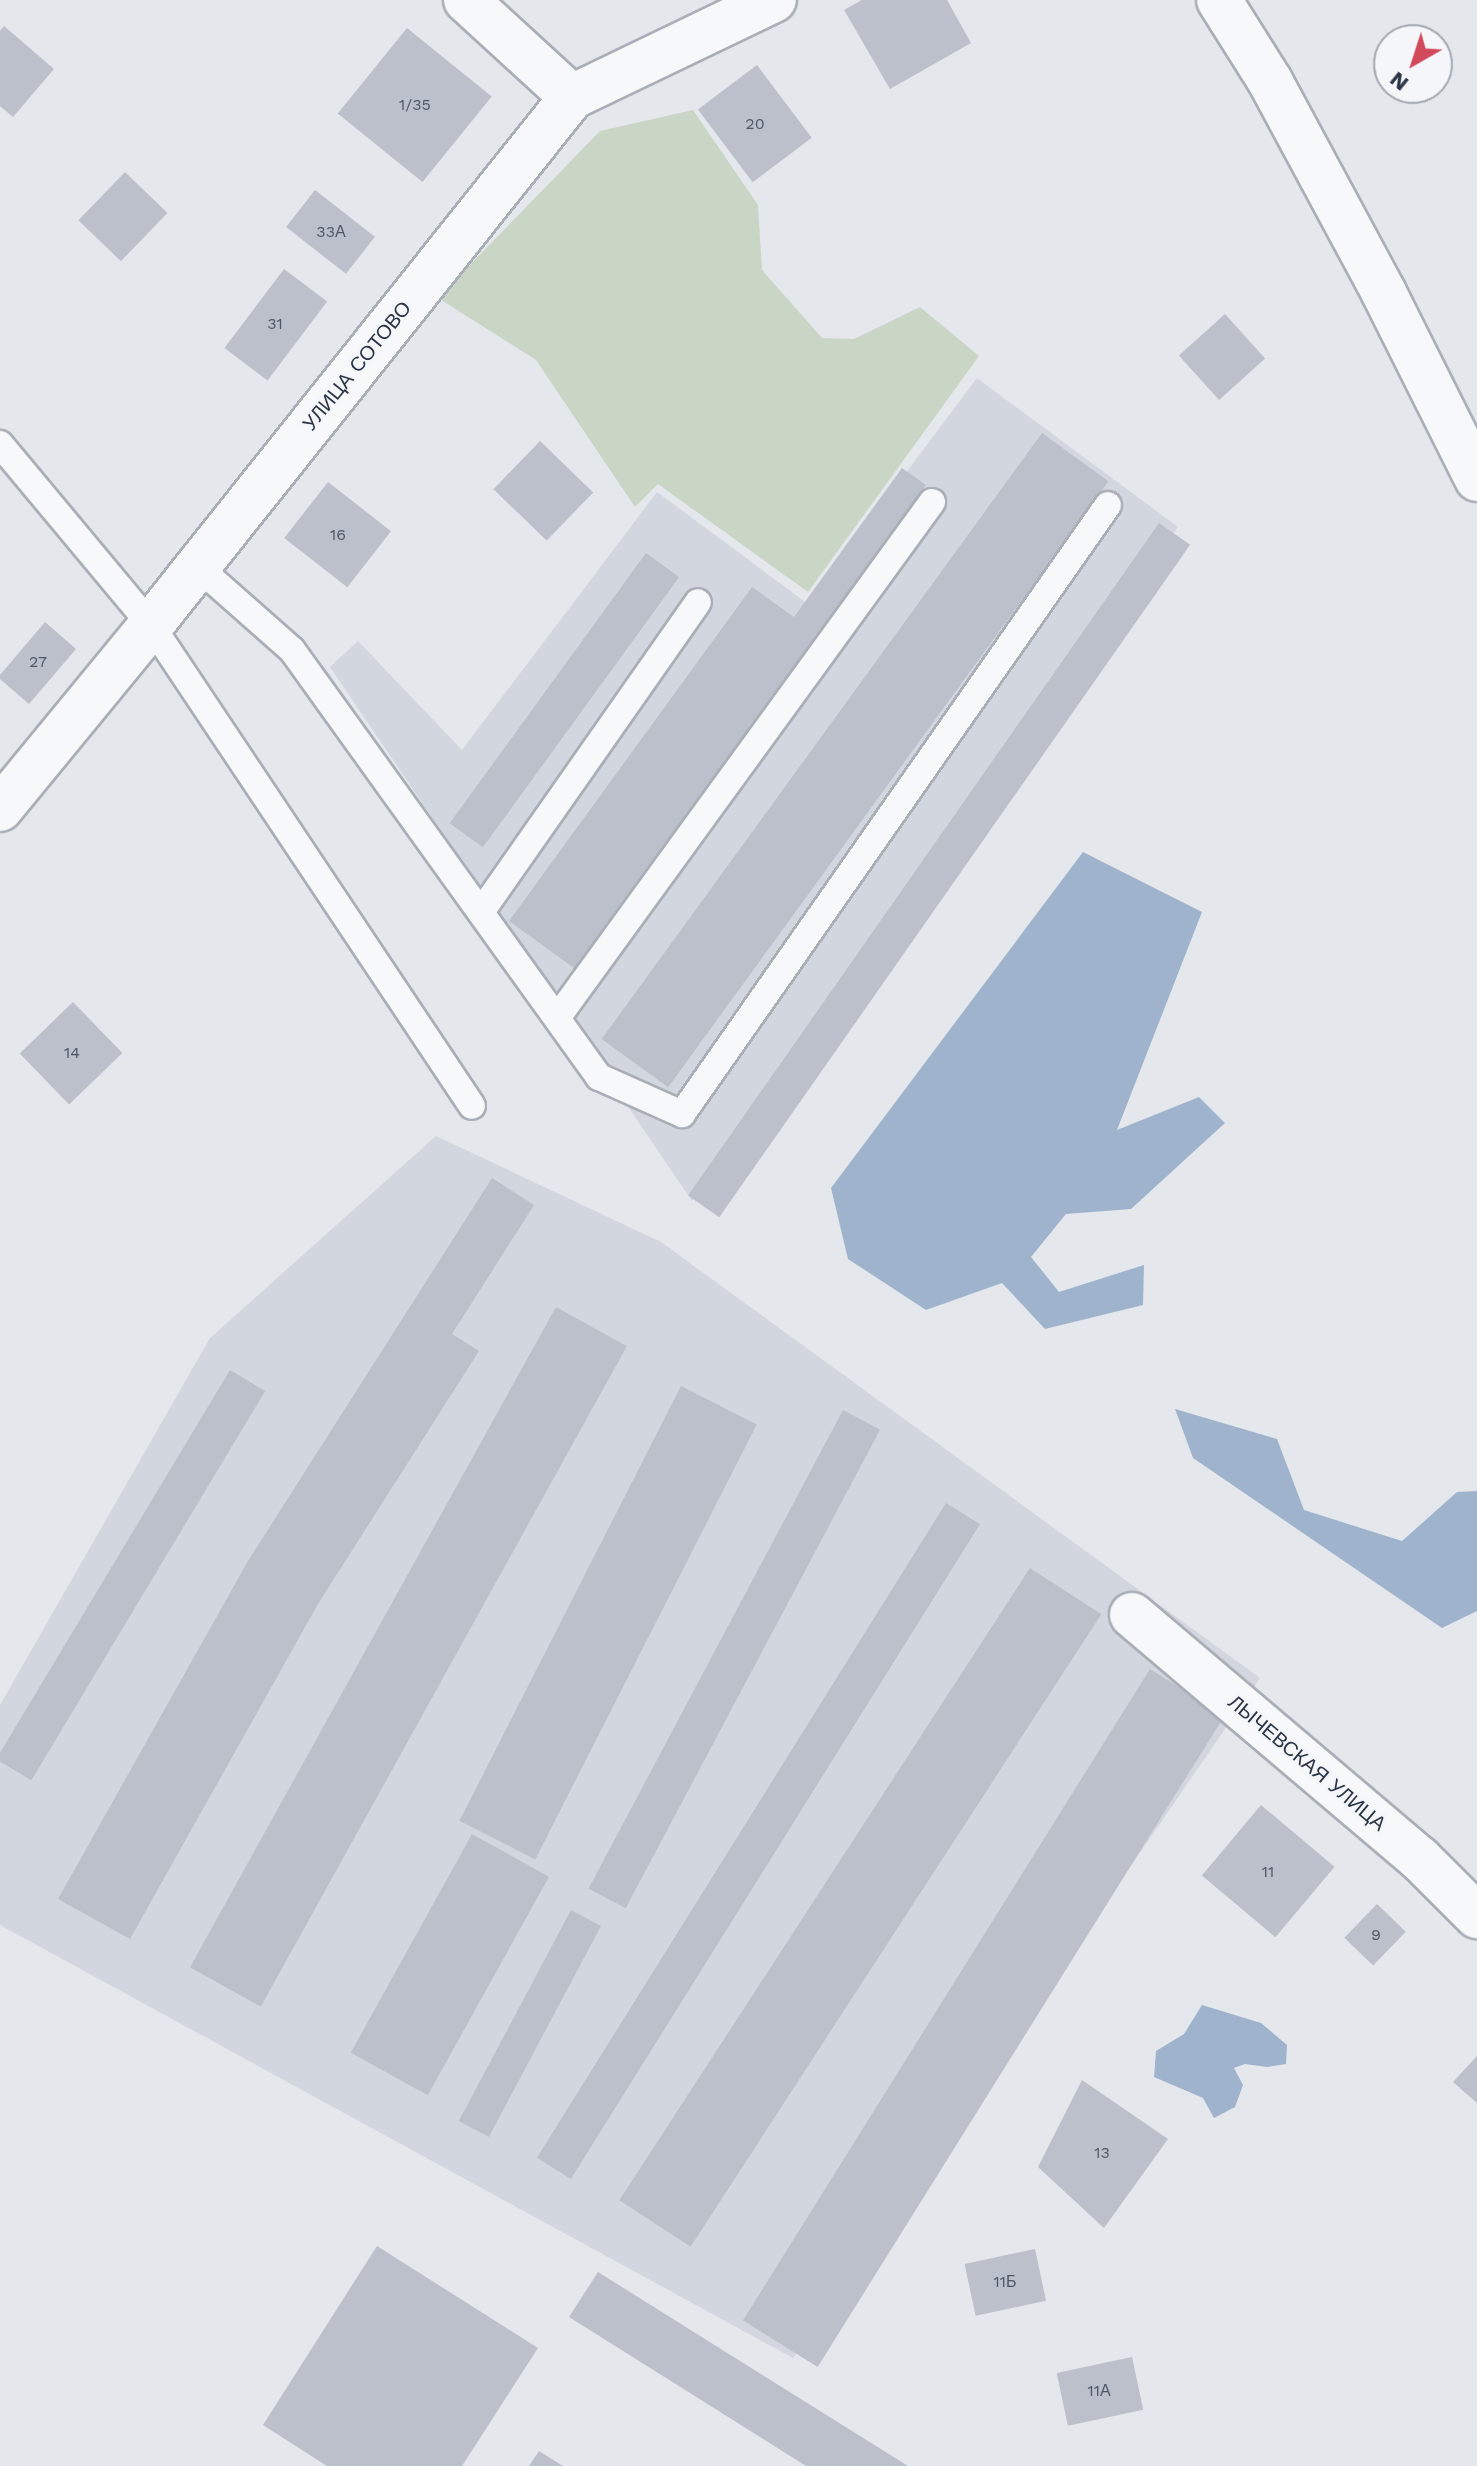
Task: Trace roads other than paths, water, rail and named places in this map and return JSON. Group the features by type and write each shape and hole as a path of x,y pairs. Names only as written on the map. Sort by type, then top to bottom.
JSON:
{"street":[{"path":"466,0 572,97"},
{"name":"УЛИЦА СОТОВО","path":"0,809 198,567 572,97 774,0"},
{"path":"1219,0 1270,81 1356,240 1470,464"},
{"name":"ЛЫЧЕВСКАЯ УЛИЦА","path":"1132,1615 1420,1859 1477,1916"}],"lane":[{"path":"0,444 151,625 472,1106"},
{"path":"557,1018 932,502"},
{"path":"198,567 292,650 599,1077 682,1114 1108,505"},
{"path":"481,912 698,602"}],"water":[{"path":"1083,852 1202,912 1117,1130 1199,1097 1225,1123 1131,1209 1066,1214 1031,1257 1059,1292 1144,1265 1143,1305 1045,1329 1002,1283 926,1310 848,1259 831,1188"},
{"path":"1175,1409 1277,1439 1304,1510 1402,1541 1457,1492 1477,1491 1477,1611 1442,1628 1193,1458"},
{"path":"1202,2005 1261,2023 1287,2045 1286,2064 1267,2067 1245,2064 1234,2068 1243,2085 1235,2107 1214,2118 1203,2098 1154,2077 1156,2051 1184,2034"}]}
